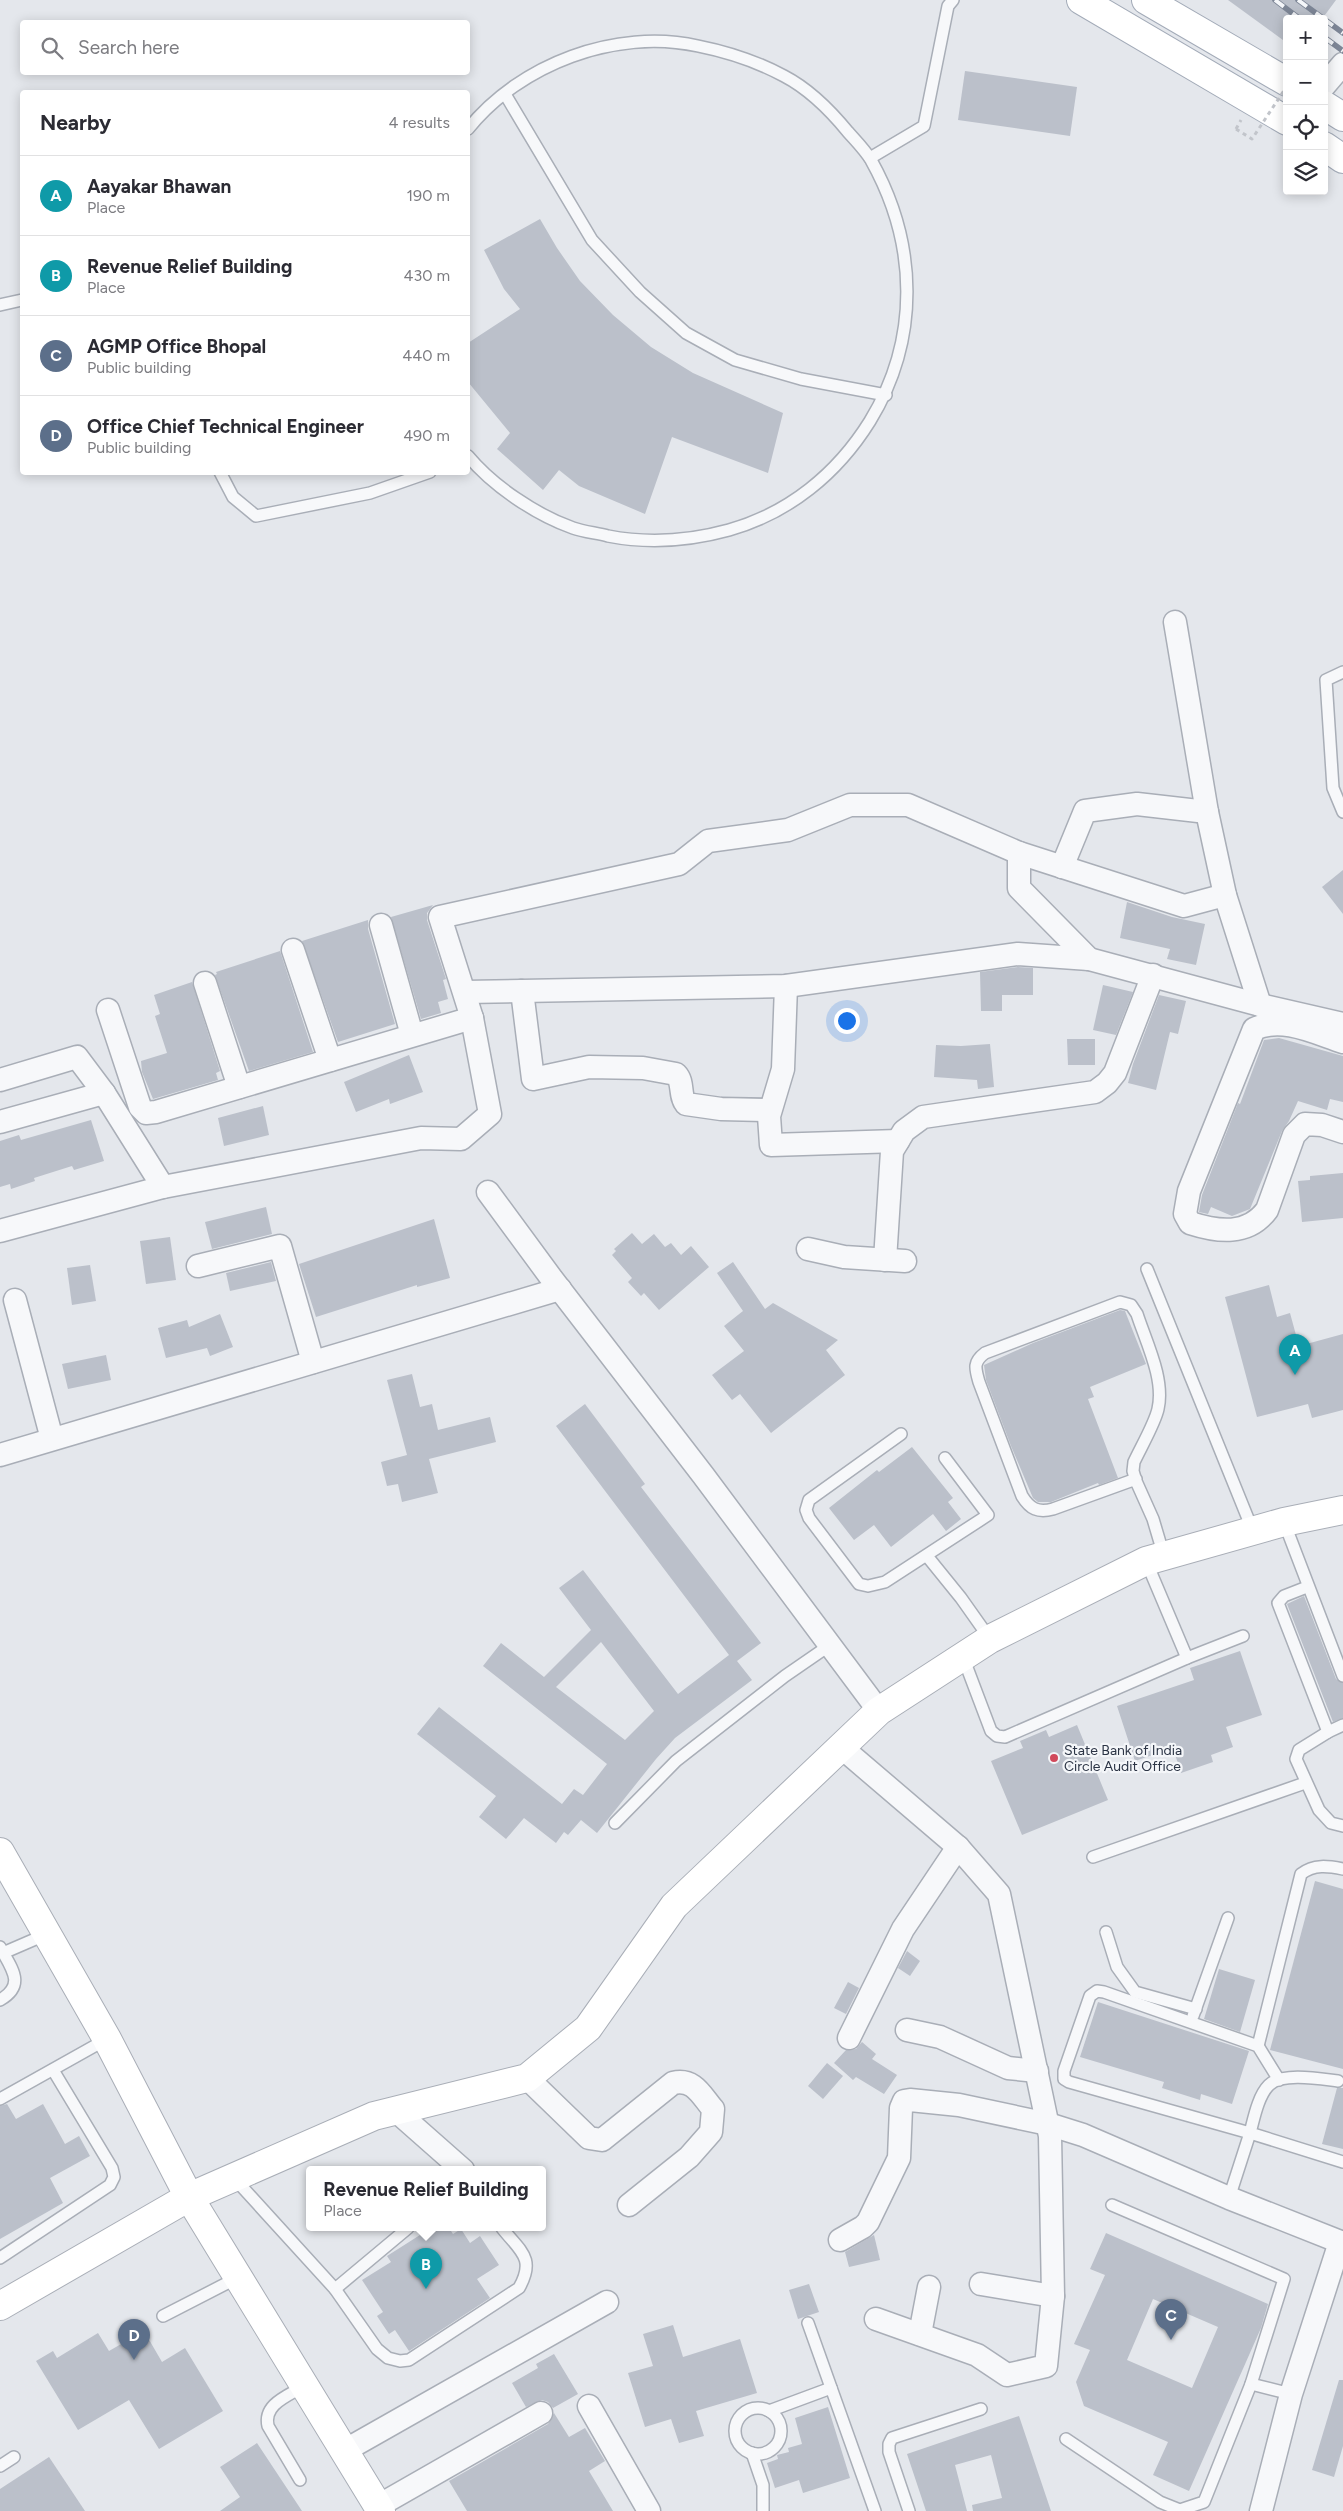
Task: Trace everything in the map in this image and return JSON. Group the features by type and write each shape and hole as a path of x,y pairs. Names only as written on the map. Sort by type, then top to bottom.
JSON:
{"street":[{"path":"1081,0 1193,64 1283,120"},
{"path":"1146,0 1283,82"},
{"path":"1328,81 1343,64"},
{"path":"1328,108 1343,117"},
{"path":"1328,149 1343,158"},
{"path":"1175,622 1206,812 1224,895 1260,1005"},
{"path":"1062,867 1084,811 1137,804 1206,812"},
{"path":"0,1231 163,1187 421,1138 461,1139 490,1114 472,1018 440,917 678,864 708,841 788,830 850,805 908,805 1018,853 1184,906 1224,895"},
{"path":"1018,853 1020,888 1089,959"},
{"path":"381,925 412,1036"},
{"path":"293,950 330,1060"},
{"path":"465,992 786,986 1018,954 1089,959 1260,1005 1343,1024"},
{"path":"808,1249 844,1257 895,1260 889,1179 892,1151 904,1130 923,1117 1095,1092 1107,1083 1115,1073 1153,975"},
{"path":"205,982 239,1087"},
{"path":"786,986 783,1069 770,1110 771,1145 898,1141"},
{"path":"522,991 533,1079 589,1067 643,1068 676,1074 680,1081 683,1100 686,1104 721,1109 770,1110"},
{"path":"108,1010 140,1107 146,1113 472,1018"},
{"path":"1343,1042 1297,1027 1264,1024 1254,1029 1189,1191 1185,1214 1190,1223 1216,1231 1242,1228 1260,1220 1268,1210 1294,1135 1305,1124 1322,1125 1343,1132"},
{"path":"0,1080 77,1057 104,1093 163,1187"},
{"path":"0,1122 104,1093"},
{"path":"488,1192 560,1289 703,1474 878,1711"},
{"path":"198,1266 280,1246 313,1362"},
{"path":"0,1455 560,1289"},
{"path":"15,1300 52,1439"},
{"path":"0,2306 190,2197 374,2116 527,2078 588,2028 674,1906 878,1711 990,1639 1155,1558 1284,1522 1343,1510"},
{"path":"841,1747 958,1846 999,1894 1050,2136 1053,2296 1046,2366 1007,2375 977,2355 876,2319"},
{"path":"850,2038 903,1929 958,1846"},
{"path":"0,1852 107,2039 190,2197 237,2278 379,2509 541,2413"},
{"path":"907,2030 940,2037 1008,2068 1036,2071"},
{"path":"527,2078 590,2138 596,2141 602,2140 673,2083 682,2081 691,2083 713,2110 711,2132 674,2171 629,2205"},
{"path":"840,2240 863,2227 868,2222 899,2158 901,2108 904,2101 910,2100 959,2105 1048,2124 1083,2136 1229,2198 1341,2242 1291,2394 1261,2511"},
{"path":"396,2110 459,2166"},
{"path":"981,2284 1053,2296"},
{"path":"920,2334 929,2287"},
{"path":"344,2451 607,2302"},
{"path":"588,2406 649,2511"}],"lane":[{"path":"870,158 924,126 948,6 953,0"},
{"path":"470,126 481,112 524,79 574,55 628,43 683,43 736,54 786,77 830,110 870,158 896,214 908,275 904,336 886,395 854,448 809,491 755,522 695,539 633,541 572,528 517,500 470,458"},
{"path":"505,94 592,240 640,292 686,332 735,360 801,379 886,395"},
{"path":"0,305 20,300"},
{"path":"222,475 233,497 256,516 370,492 421,475"},
{"path":"1343,672 1326,680 1333,788 1343,812"},
{"path":"1147,1269 1253,1531"},
{"path":"1136,1479 1053,1509 1041,1512 1033,1509 1022,1496 979,1382 975,1367 977,1360 985,1354 1120,1302 1131,1305 1137,1314 1157,1377 1159,1395 1158,1409 1134,1462 1136,1479 1153,1519 1155,1558 1187,1658"},
{"path":"901,1434 809,1500 806,1510 809,1518 859,1584 868,1586 885,1582 988,1514 945,1458"},
{"path":"1284,1522 1307,1587 1343,1676"},
{"path":"927,1556 961,1598 990,1639"},
{"path":"1307,1587 1284,1596 1278,1603 1328,1732"},
{"path":"963,1657 991,1731 997,1736 1005,1737 1187,1658 1243,1636"},
{"path":"615,1823 676,1761 785,1676 830,1645"},
{"path":"1343,1726 1328,1732 1299,1750 1296,1759 1305,1783 1319,1810 1331,1823 1343,1826"},
{"path":"1093,1857 1305,1783"},
{"path":"1258,2046 1301,1874 1310,1867 1329,1866 1343,1870"},
{"path":"1191,2022 1228,1918"},
{"path":"1106,1932 1117,1967 1135,1992 1196,2009"},
{"path":"0,2000 11,1994 15,1986 14,1976 2,1950 47,1934"},
{"path":"1280,2080 1258,2046 1097,1991 1090,1996 1064,2071 1064,2079 1069,2082 1250,2133 1343,2162"},
{"path":"0,2099 107,2039"},
{"path":"0,2258 110,2185 114,2177 112,2168 53,2070"},
{"path":"1229,2198 1258,2105 1269,2084 1287,2077 1338,2081"},
{"path":"234,2178 335,2289 378,2350 388,2358 400,2361 409,2360 519,2288 526,2275 528,2265 524,2256 504,2231"},
{"path":"1066,2439 1159,2506 1180,2510 1204,2502 1251,2384 1284,2279 1112,2205"},
{"path":"335,2289 404,2231"},
{"path":"163,2316 237,2278"},
{"path":"808,2323 875,2511"},
{"path":"1251,2384 1291,2394"},
{"path":"300,2480 268,2426 265,2416 270,2408 304,2386"},
{"path":"769,2411 778,2420 780,2427 778,2442 767,2451 752,2453 740,2446 735,2432 735,2424 744,2412 751,2409 769,2411 831,2388"},
{"path":"908,2511 889,2452 889,2444 892,2438 981,2409"},
{"path":"752,2453 763,2484 763,2511"},
{"path":"0,2466 14,2457"}],"path":[{"path":"1236,129 1252,139 1283,90"}],"building":[{"path":"1228,0 1336,0 1325,15 1283,15 1283,40"},
{"path":"965,71 1077,87 1070,136 958,120"},
{"path":"540,219 580,281 613,315 651,347 693,373 783,413 768,473 672,437 645,514 579,486 559,470 543,490 497,449 510,433 470,384 470,342 520,309 504,289 484,250"},
{"path":"1343,870 1343,914 1322,887"},
{"path":"1127,902 1172,917 1205,924 1196,965 1167,959 1170,949 1120,938"},
{"path":"433,905 427,913 427,920 446,979 443,980 448,999 438,1002 441,1013 421,1019 391,917"},
{"path":"368,920 368,929 395,1024 338,1042 302,941"},
{"path":"280,951 313,1052 249,1071 215,975 217,974 216,972"},
{"path":"1018,967 1033,968 1033,995 1002,995 1002,1011 981,1011 980,972"},
{"path":"192,982 220,1071 216,1073 218,1080 153,1099 142,1072 141,1061 167,1053 155,1016 160,1014 154,995"},
{"path":"1103,985 1133,992 1116,1035 1093,1030"},
{"path":"1159,995 1186,1001 1178,1034 1170,1032 1156,1090 1128,1083 1133,1064"},
{"path":"1279,1038 1343,1056 1343,1102 1330,1099 1327,1110 1298,1101 1282,1131 1250,1209 1232,1216 1211,1207 1208,1214 1199,1212 1202,1195 1264,1040"},
{"path":"1067,1039 1095,1039 1095,1065 1068,1065"},
{"path":"990,1044 994,1087 978,1089 977,1080 934,1077 936,1045"},
{"path":"409,1055 423,1092 390,1104 389,1099 356,1112 344,1082"},
{"path":"263,1106 269,1135 224,1146 218,1118"},
{"path":"91,1120 104,1161 74,1170 72,1166 34,1178 35,1181 11,1189 10,1184 0,1187 0,1141 19,1135 21,1140"},
{"path":"1343,1173 1343,1218 1302,1222 1298,1181 1310,1180 1310,1176"},
{"path":"266,1207 272,1234 212,1249 205,1222"},
{"path":"434,1219 450,1278 417,1287 417,1285 316,1317 299,1264"},
{"path":"632,1233 642,1244 654,1234 665,1247 671,1243 681,1255 691,1246 709,1267 659,1310 644,1293 641,1296 628,1282 632,1278 612,1255 616,1251 614,1249"},
{"path":"170,1237 176,1280 146,1284 140,1241"},
{"path":"271,1262 276,1281 230,1291 226,1273"},
{"path":"733,1262 765,1309 773,1303 838,1340 826,1350 845,1375 771,1433 740,1394 732,1400 712,1375 744,1351 724,1326 743,1311 717,1273"},
{"path":"90,1265 96,1301 72,1305 67,1268"},
{"path":"1269,1285 1277,1317 1290,1313 1299,1346 1343,1334 1343,1410 1312,1418 1308,1404 1257,1417 1225,1297"},
{"path":"1120,1310 1125,1311 1146,1364 1090,1387 1094,1397 1088,1399 1118,1478 1099,1485 1098,1483 1051,1502 1038,1502 1033,1498 1011,1446 986,1380 984,1365 1033,1343"},
{"path":"220,1314 233,1347 210,1356 207,1348 166,1358 158,1328 187,1320 189,1327"},
{"path":"106,1355 111,1380 68,1389 62,1364"},
{"path":"412,1374 420,1407 432,1404 438,1430 490,1417 496,1442 429,1459 438,1493 402,1502 398,1484 387,1486 381,1462 407,1455 387,1380"},
{"path":"585,1404 645,1484 641,1487 761,1643 737,1661 752,1680 675,1738 597,1833 581,1820 568,1835 564,1832 556,1843 524,1818 506,1839 479,1817 496,1796 417,1734 439,1707 562,1804 574,1789 583,1795 607,1764 483,1666 501,1643 544,1677 591,1630 559,1588 583,1570 678,1694 729,1655 556,1426","holes":["601,1642 654,1711 625,1740 556,1687"]},
{"path":"912,1447 953,1498 948,1502 961,1519 946,1531 933,1514 891,1547 874,1525 854,1540 829,1508 877,1470 879,1472"},
{"path":"1304,1596 1336,1679 1343,1683 1343,1718 1333,1722 1287,1604"},
{"path":"1240,1651 1262,1715 1226,1727 1233,1747 1211,1755 1213,1762 1181,1773 1173,1748 1135,1761 1117,1706 1194,1680 1190,1668"},
{"path":"1077,1725 1108,1800 1022,1835 991,1761 1023,1748 1020,1741 1046,1730 1049,1737"},
{"path":"1315,1881 1343,1889 1343,2069 1270,2050"},
{"path":"907,1951 920,1961 910,1976 898,1968"},
{"path":"1219,1969 1255,1980 1240,2032 1204,2019"},
{"path":"848,1982 859,1988 846,2014 834,2008"},
{"path":"1098,2002 1249,2051 1232,2104 1201,2094 1200,2100 1162,2088 1164,2082 1080,2057"},
{"path":"862,2042 876,2054 872,2059 897,2075 884,2094 856,2077 853,2080 834,2063 846,2050 856,2049"},
{"path":"827,2063 843,2076 823,2099 808,2086"},
{"path":"1337,2088 1343,2088 1343,2149 1322,2144"},
{"path":"7,2104 16,2119 43,2104 65,2144 79,2136 90,2156 50,2178 63,2203 0,2239 0,2106"},
{"path":"417,2231 451,2231 453,2234 462,2231 470,2243 480,2236 499,2265 477,2279 490,2298 409,2351 395,2330 389,2334 377,2316 383,2312 362,2280 391,2262 387,2256 420,2235"},
{"path":"1106,2233 1268,2304 1261,2328 1189,2491 1153,2475 1168,2442 1084,2406 1076,2382 1090,2350 1074,2344 1105,2275 1090,2269","holes":["1153,2299 1218,2327 1192,2388 1127,2360"]},
{"path":"874,2235 880,2260 849,2267 845,2252"},
{"path":"809,2284 819,2312 798,2319 789,2290"},
{"path":"673,2325 683,2357 740,2339 757,2393 696,2411 704,2436 679,2443 671,2419 645,2427 628,2373 653,2366 643,2334"},
{"path":"144,2331 162,2362 185,2348 223,2411 159,2449 129,2400 78,2430 36,2361 53,2351 57,2358 98,2333 109,2351"},
{"path":"554,2354 578,2394 553,2408 548,2402 542,2400 526,2407 512,2383 538,2368 536,2364"},
{"path":"1339,2380 1343,2380 1343,2446 1334,2477 1312,2470"},
{"path":"828,2407 850,2478 803,2493 799,2480 775,2488 767,2463 778,2459 777,2455 789,2452 788,2448 802,2444 795,2418"},
{"path":"554,2413 569,2437 585,2428 605,2461 589,2471 613,2511 467,2511 449,2481 548,2424"},
{"path":"1019,2416 1051,2511 973,2511 972,2505 1002,2498 991,2455 955,2465 967,2511 926,2511 907,2454"},
{"path":"257,2443 302,2511 220,2511 240,2497 220,2467"},
{"path":"49,2457 85,2511 0,2511 0,2489"}],"railway":[{"path":"1275,0 1295,15"},
{"path":"1298,0 1319,15"},
{"path":"1328,22 1343,33"},
{"path":"1328,40 1343,51"}],"place":[{"name":"Aayakar Bhawan","path":"1295,1375"},
{"name":"State Bank of India Circle Audit Office","path":"1054,1758"},
{"name":"Revenue Relief Building","path":"426,2289"},
{"name":"AGMP Office Bhopal","path":"1171,2340"},
{"name":"Office Chief Technical Engineer","path":"134,2360"}]}
